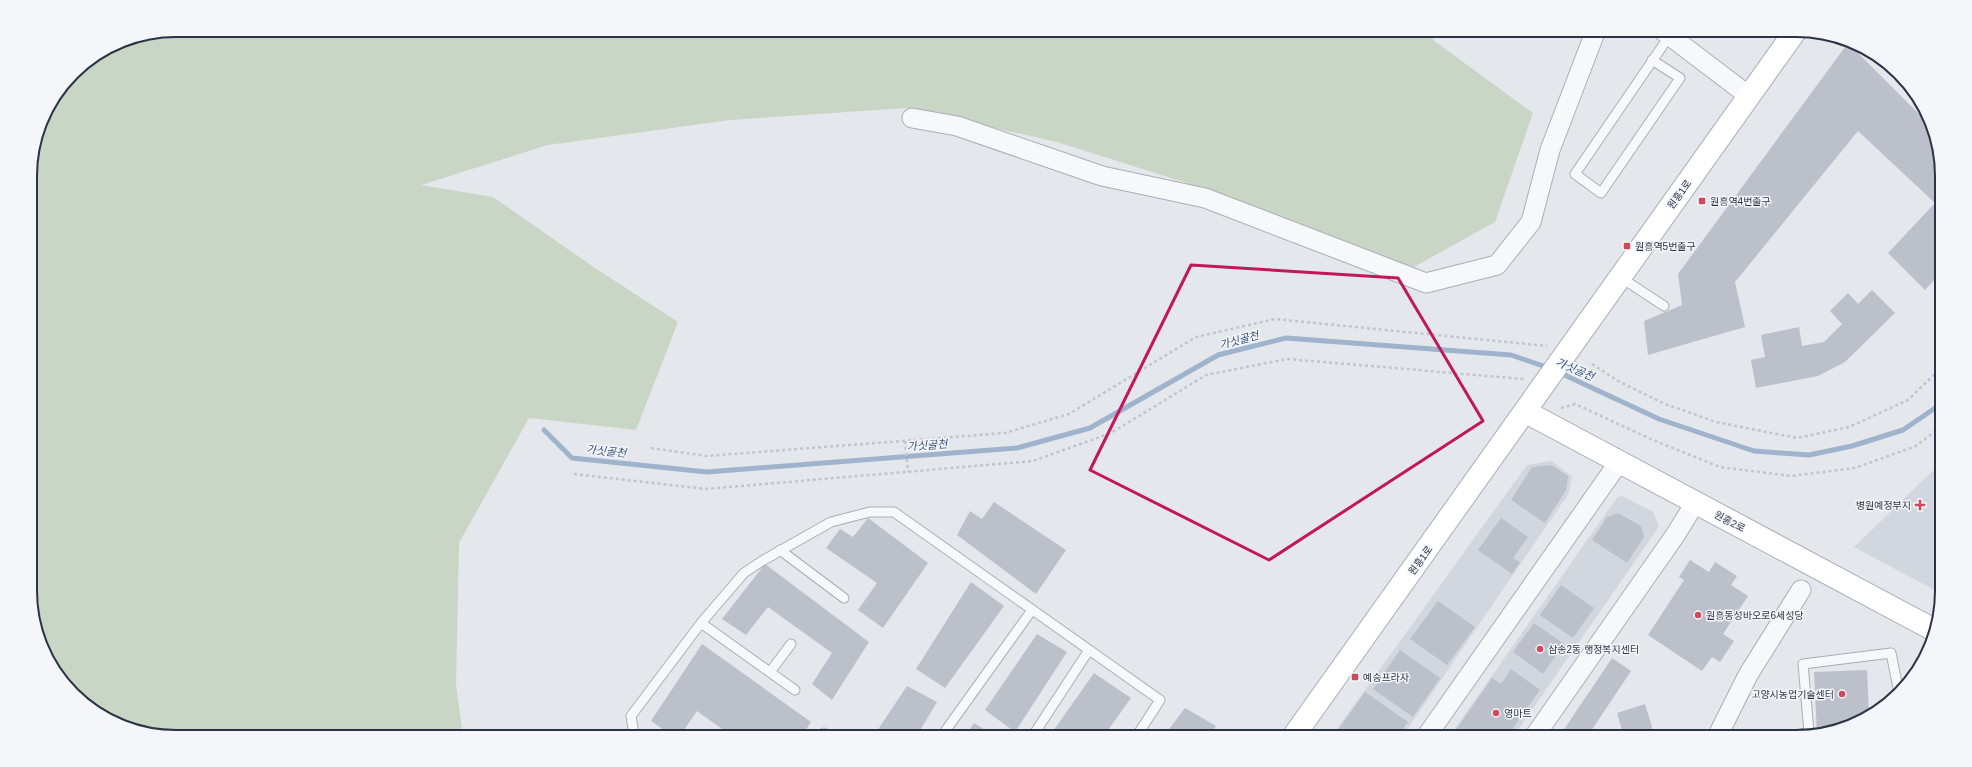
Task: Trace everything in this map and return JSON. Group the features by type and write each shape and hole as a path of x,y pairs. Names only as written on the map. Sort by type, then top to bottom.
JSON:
{"street":[{"path":"912,118 957,126 1102,176 1205,198 1426,283 1497,265 1531,222 1550,150 1593,37"},
{"path":"1675,37 1749,96"},
{"name":"원흥1로","path":"1298,730 1526,412 1545,382 1554,352 1620,277 1791,37"},
{"name":"원흥2로","path":"1526,412 1930,627"},
{"path":"1431,730 1619,462"},
{"path":"1539,730 1676,534 1695,503"},
{"path":"1720,730 1748,675 1801,590"}],"lane":[{"path":"1652,60 1680,78 1601,193 1575,174 1666,37"},
{"path":"1620,277 1664,306"},
{"path":"633,730 631,716 701,623 744,573 780,550 831,522 870,512 894,512 1160,700 1141,730"},
{"path":"780,550 844,598"},
{"path":"946,730 1032,610"},
{"path":"701,623 795,690"},
{"path":"770,672 791,644"},
{"path":"1037,730 1089,650"},
{"path":"1809,729 1803,664 1891,653 1897,687"}],"path":[{"path":"651,448 707,456 1005,433 1069,414 1196,337 1275,319 1554,352"},
{"path":"574,474 706,490 1033,461 1111,433 1206,375 1287,359 1524,379"},
{"path":"1592,364 1618,381 1665,404 1716,422 1797,438 1849,427 1908,400 1935,374"},
{"path":"1561,408 1575,404 1652,440 1720,467 1791,476 1855,468 1916,446 1935,431"},
{"path":"905,440 908,472"}],"highlighted area":[{"path":"1191,265 1398,278 1483,421 1269,560 1090,470"}],"shaded area":[{"path":"1551,461 1572,476 1569,493 1407,730 1336,730 1527,465"},
{"name":"병원예정부지","path":"1935,469 1935,590 1854,547"},
{"path":"1622,496 1653,512 1659,526 1518,730 1454,730 1616,499"}],"green space":[{"path":"176,37 1433,37 1433,40 1533,113 1495,222 1412,268 1206,189 1057,142 907,108 730,120 548,145 421,185 493,197 595,268 678,322 636,430 529,418 459,543 456,684 462,730 158,729 131,723 114,716 99,707 84,696 71,683 51,653 44,636 38,609 37,591 37,167 42,140 51,114 56,106 71,84 84,71 114,51 131,44 158,38"}],"building":[{"path":"1846,46 1855,50 1922,117 1928,131 1934,158 1935,203 1858,131 1735,282 1745,327 1648,355 1644,321 1682,305 1678,274"},
{"path":"1935,203 1935,279 1925,290 1888,253"},
{"path":"1872,290 1895,313 1845,362 1818,376 1756,388 1751,360 1765,357 1761,335 1799,327 1802,346 1824,342 1842,324 1830,311 1848,293 1858,304"},
{"path":"1551,465 1568,476 1566,490 1545,523 1511,500 1532,467"},
{"path":"994,502 1066,550 1036,594 957,535 970,511 982,519"},
{"path":"1618,513 1641,526 1644,537 1627,563 1592,540 1607,517"},
{"path":"868,518 928,563 883,628 858,610 877,583 826,548 840,529 853,537"},
{"path":"1501,518 1528,537 1513,558 1520,562 1512,574 1478,550"},
{"name":"원흥동성바오로6세성당","path":"1690,560 1709,572 1715,562 1737,576 1731,585 1748,596 1723,634 1734,641 1720,662 1712,657 1702,671 1648,635 1684,580 1679,577"},
{"path":"765,564 869,642 832,700 812,684 832,653 768,607 746,635 722,619"},
{"path":"971,582 1004,606 945,688 916,669"},
{"path":"1561,585 1594,608 1573,638 1540,615"},
{"path":"1438,601 1475,627 1447,665 1410,639"},
{"path":"1534,623 1564,644 1543,674 1513,652"},
{"path":"1037,634 1067,652 1016,730 1012,730 985,710"},
{"path":"702,644 811,722 806,730 723,730 697,711 684,730 664,730 651,721"},
{"path":"1400,650 1440,678 1413,717 1373,689"},
{"path":"1612,658 1631,671 1592,730 1564,730"},
{"name":"영마트","path":"1511,669 1540,690 1512,730 1456,730 1492,678 1501,684"},
{"name":"고양시농업기술센터","path":"1867,670 1869,709 1849,719 1817,728 1814,672"},
{"path":"1094,673 1131,698 1108,730 1054,730"},
{"path":"907,686 937,702 920,730 878,730"},
{"path":"1365,692 1408,722 1402,730 1338,730"},
{"path":"1645,704 1653,730 1622,730 1617,713"},
{"path":"1185,708 1216,726 1213,730 1168,730"},
{"path":"974,723 985,730 969,730"}],"waterway":[{"name":"가싯골천","path":"544,430 572,458 707,472 1017,448 1090,428 1218,355 1286,338 1511,355 1549,368"},
{"name":"가싯골천","path":"1558,372 1659,419 1754,451 1809,455 1852,446 1903,430 1935,408"}],"place":[{"name":"원흥역4번출구","path":"1702,201"},
{"name":"원흥역5번출구","path":"1627,246"},
{"name":"병원예정부지","path":"1920,505"},
{"name":"원흥동성바오로6세성당","path":"1698,615"},
{"name":"삼송2동 행정복지센터","path":"1540,649"},
{"name":"예승프라자","path":"1355,677"},
{"name":"고양시농업기술센터","path":"1842,694"},
{"name":"영마트","path":"1496,713"}]}
